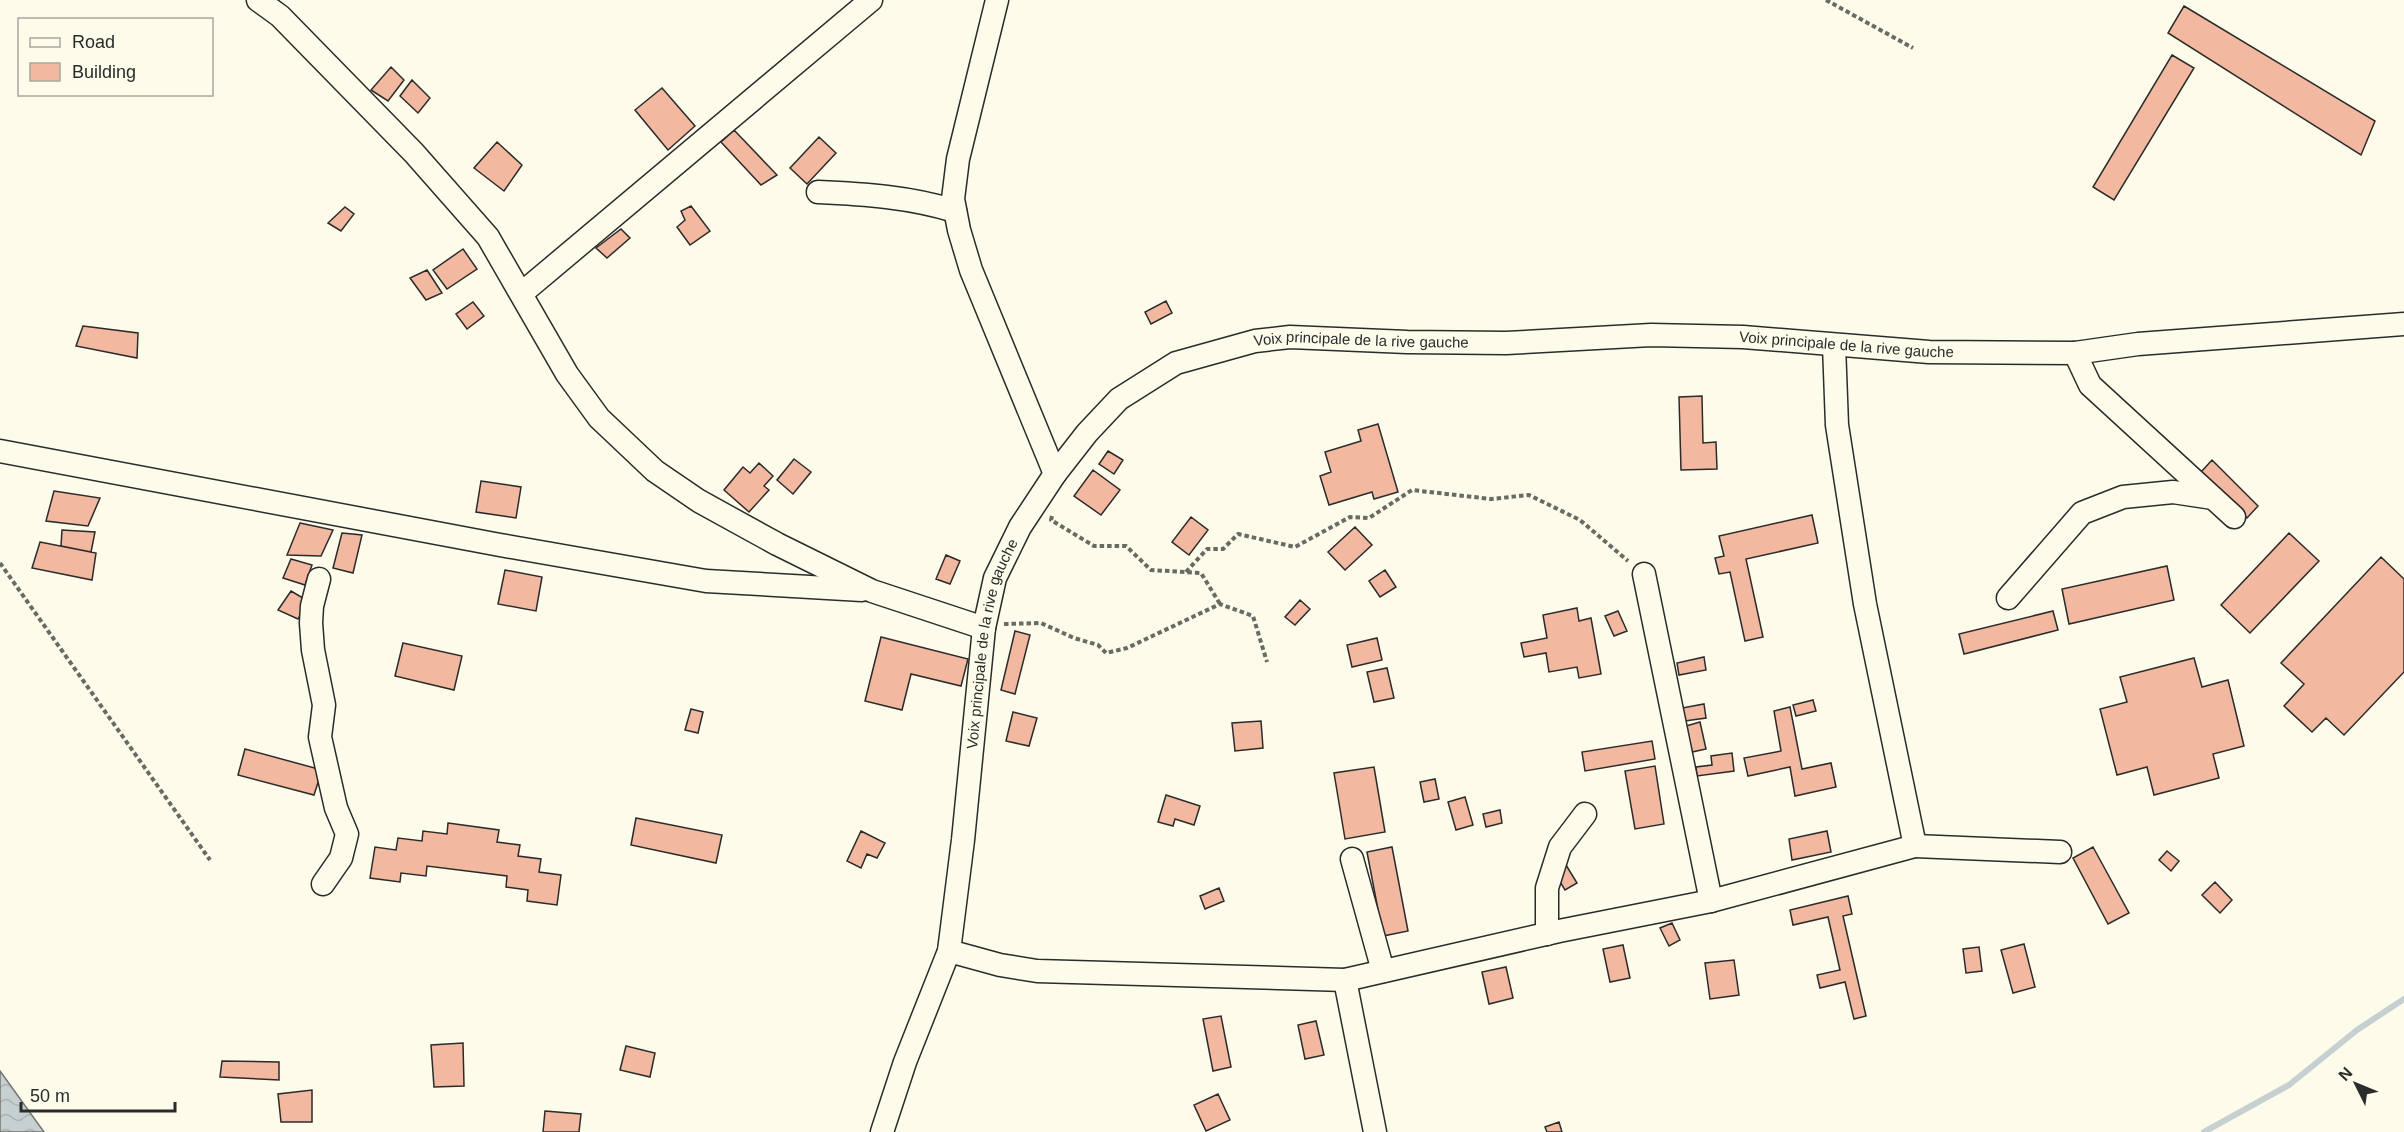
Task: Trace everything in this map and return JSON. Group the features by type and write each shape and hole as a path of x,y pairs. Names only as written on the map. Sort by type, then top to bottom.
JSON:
{"street":[{"path":"258,0 280,16 414,153 488,237 573,383 599,418 655,471 709,506 777,544 872,591 984,628"},
{"path":"522,293 871,0"},
{"path":"997,0 958,159 953,200 971,270 1055,474"},
{"path":"818,192 879,195 927,202 955,211"},
{"name":"Voix principale de la rive gauche","path":"882,1132 905,1062 949,951 963,840 984,628 995,578 1020,527 1055,474 1087,433 1119,399 1176,363 1255,341 1290,338 1407,342 1506,342 1651,335 1743,337 1929,352 2075,352 2138,344 2404,324"},
{"path":"1834,345 1837,425 1858,559 1915,846"},
{"path":"2075,352 2090,385 2234,518"},
{"path":"0,451 488,543 706,581 872,591"},
{"path":"2008,598 2082,513 2123,497 2173,492 2213,498"},
{"path":"1644,574 1711,901"},
{"path":"319,579 312,606 311,623 313,650 324,705 320,737 334,801 347,834 341,858 323,884"},
{"path":"1547,934 1547,888 1560,847 1585,813"},
{"path":"949,951 1000,965 1037,971 1345,980 1547,934 1711,901 1915,846 2060,852"},
{"path":"1352,859 1383,971"},
{"path":"1345,980 1375,1132"}],"path":[{"path":"1826,0 1913,48"},
{"path":"1186,572 1207,549 1222,549 1238,534 1295,547 1350,517 1369,518 1412,490 1491,500 1529,495 1580,520 1644,574"},
{"path":"1052,509 1051,520 1094,546 1126,546 1151,570 1201,573 1220,604 1253,616 1268,663"},
{"path":"0,563 210,860"},
{"path":"984,628 1012,623 1041,622 1074,638 1098,645 1106,652 1127,648 1220,604"}],"water":[{"path":"0,1071 44,1132 0,1132"}],"building":[{"path":"2184,6 2375,121 2361,155 2168,33"},
{"path":"2172,55 2194,68 2114,200 2093,187"},
{"path":"391,67 404,80 388,101 371,90"},
{"path":"412,80 430,98 418,113 400,96"},
{"path":"662,88 695,126 668,150 635,110"},
{"path":"734,130 777,175 761,185 721,142"},
{"path":"819,137 836,153 807,184 790,168"},
{"path":"497,142 522,165 504,191 474,168"},
{"path":"691,206 710,231 690,245 677,227 685,220 681,211"},
{"path":"345,207 354,214 341,231 328,223"},
{"path":"621,229 630,238 607,258 596,248"},
{"path":"463,249 477,269 447,289 433,270"},
{"path":"427,270 442,293 426,300 410,278"},
{"path":"1166,301 1172,313 1151,324 1145,312"},
{"path":"473,302 484,316 467,329 456,314"},
{"path":"83,326 138,333 137,358 76,346"},
{"path":"1702,396 1703,443 1716,442 1717,469 1681,470 1679,397"},
{"path":"1378,424 1398,492 1374,499 1372,492 1329,505 1320,476 1331,472 1325,452 1361,441 1358,430"},
{"path":"1108,451 1123,460 1114,474 1099,464"},
{"path":"794,459 811,472 793,494 777,480"},
{"path":"2212,460 2258,506 2247,518 2201,472"},
{"path":"759,463 773,476 764,486 769,490 749,512 724,490 743,467 750,473"},
{"path":"1093,470 1120,490 1101,515 1074,496"},
{"path":"481,481 521,487 516,518 476,512"},
{"path":"54,491 100,498 88,526 46,521"},
{"path":"1812,515 1818,543 1746,559 1763,637 1745,641 1730,572 1719,574 1715,558 1724,556 1719,536"},
{"path":"1191,517 1208,530 1189,555 1172,542"},
{"path":"300,523 333,530 321,556 287,555"},
{"path":"1355,527 1372,545 1345,570 1328,552"},
{"path":"62,530 95,532 91,552 61,546"},
{"path":"342,533 362,535 353,573 333,568"},
{"path":"2289,533 2319,561 2250,633 2221,605"},
{"path":"40,542 96,553 92,580 32,568"},
{"path":"946,555 960,561 950,584 936,579"},
{"path":"2381,557 2404,579 2404,672 2344,735 2326,718 2312,732 2284,706 2304,684 2281,663"},
{"path":"291,559 312,565 305,585 283,578"},
{"path":"2167,566 2174,600 2069,624 2062,589"},
{"path":"505,570 542,577 536,611 498,604"},
{"path":"1385,570 1396,587 1380,597 1369,581"},
{"path":"291,591 308,601 298,619 278,610"},
{"path":"1300,600 1310,609 1295,625 1285,617"},
{"path":"1577,608 1579,621 1591,618 1601,674 1579,678 1577,667 1549,672 1546,653 1524,657 1521,643 1547,638 1543,615"},
{"path":"1618,611 1627,631 1614,636 1605,616"},
{"path":"2053,611 2058,630 1964,654 1959,634"},
{"path":"1015,631 1030,635 1015,694 1001,690"},
{"path":"881,637 968,659 961,686 911,674 902,710 865,701"},
{"path":"1377,638 1382,660 1352,667 1347,645"},
{"path":"403,643 462,656 454,690 395,676"},
{"path":"1704,657 1706,670 1679,675 1677,663"},
{"path":"2194,658 2202,687 2228,680 2244,746 2213,754 2219,778 2154,795 2147,767 2117,775 2100,709 2127,702 2120,677"},
{"path":"1387,668 1394,698 1374,702 1367,672"},
{"path":"1813,700 1816,711 1796,716 1793,705"},
{"path":"1704,704 1706,718 1685,721 1682,708"},
{"path":"1790,707 1802,769 1831,763 1836,787 1795,796 1790,767 1748,776 1744,758 1781,751 1774,711"},
{"path":"691,709 703,712 698,733 685,730"},
{"path":"1013,712 1037,718 1029,746 1006,741"},
{"path":"1261,721 1263,748 1235,751 1232,723"},
{"path":"1700,722 1706,749 1692,752 1686,726"},
{"path":"1652,741 1655,759 1585,771 1582,752"},
{"path":"245,749 322,770 314,795 238,775"},
{"path":"1732,753 1734,771 1697,776 1696,767 1712,765 1711,756"},
{"path":"1655,766 1664,824 1635,829 1625,771"},
{"path":"1374,767 1385,832 1345,839 1334,773"},
{"path":"1435,779 1439,799 1424,802 1420,782"},
{"path":"1166,795 1200,806 1194,825 1175,819 1173,826 1158,822"},
{"path":"1465,797 1473,825 1456,830 1448,802"},
{"path":"1500,810 1502,823 1486,827 1483,814"},
{"path":"636,818 722,835 716,863 631,845"},
{"path":"448,823 499,830 497,842 520,845 518,856 541,859 539,872 561,875 557,905 527,901 528,890 506,887 507,876 427,866 426,876 401,873 400,882 370,878 375,847 396,850 398,838 422,841 423,831 447,834"},
{"path":"861,831 885,843 877,858 867,854 861,868 847,861"},
{"path":"1827,831 1831,852 1792,860 1789,839"},
{"path":"1392,847 1408,931 1383,936 1367,852"},
{"path":"2093,847 2129,913 2108,924 2073,858"},
{"path":"2167,851 2179,861 2171,871 2159,860"},
{"path":"1566,865 1577,883 1565,890 1554,872"},
{"path":"2215,882 2232,900 2220,913 2202,895"},
{"path":"1219,888 1224,901 1205,909 1200,896"},
{"path":"1848,896 1852,914 1843,916 1866,1016 1854,1019 1845,982 1820,988 1817,975 1840,970 1828,917 1793,925 1790,910"},
{"path":"1672,923 1680,940 1669,946 1660,928"},
{"path":"2024,944 2035,987 2013,993 2001,950"},
{"path":"1623,945 1630,978 1610,982 1603,949"},
{"path":"1979,947 1982,971 1966,973 1963,949"},
{"path":"1734,960 1739,995 1710,999 1705,963"},
{"path":"1506,967 1513,998 1489,1004 1482,972"},
{"path":"1221,1016 1231,1067 1213,1071 1203,1019"},
{"path":"1316,1021 1324,1055 1305,1059 1298,1025"},
{"path":"463,1043 464,1086 434,1087 431,1045"},
{"path":"626,1046 655,1053 650,1077 620,1070"},
{"path":"222,1061 279,1062 279,1080 220,1077"},
{"path":"312,1090 312,1122 281,1122 278,1094"},
{"path":"1218,1094 1230,1120 1206,1131 1194,1105"},
{"path":"545,1111 581,1114 579,1132 543,1132"},
{"path":"1559,1122 1562,1132 1547,1132 1545,1127"}],"waterway":[{"path":"2204,1132 2289,1085 2357,1030 2404,999"}]}
